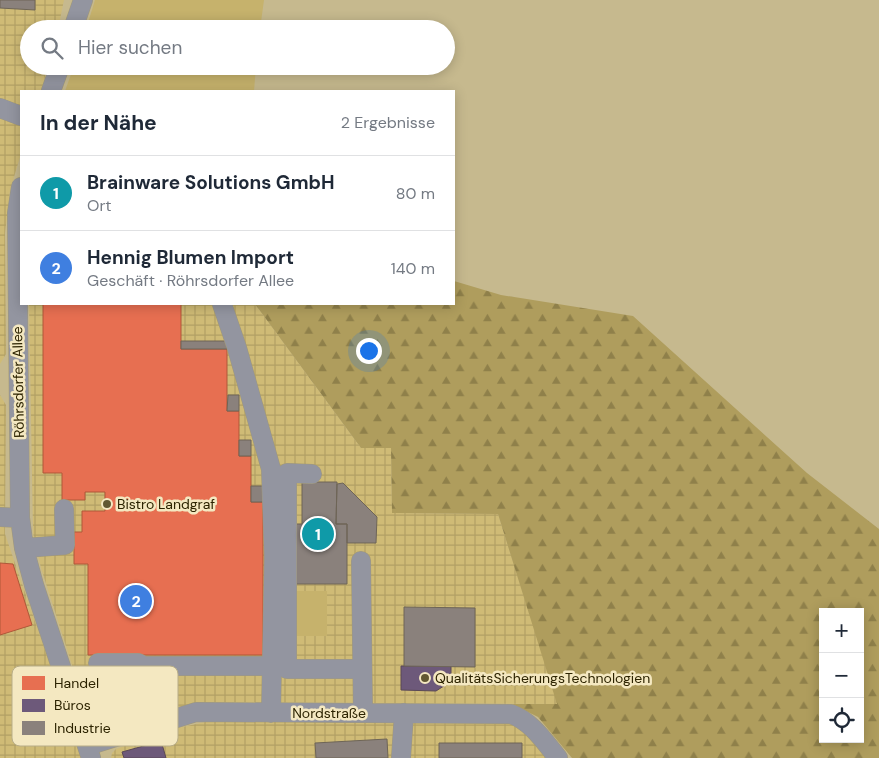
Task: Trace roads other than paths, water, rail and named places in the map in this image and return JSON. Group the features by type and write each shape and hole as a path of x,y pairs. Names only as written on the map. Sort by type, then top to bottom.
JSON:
{"street":[{"path":"76,20 83,0"},
{"path":"51,90 57,75"},
{"path":"0,108 20,116"},
{"name":"Röhrsdorfer Allee","path":"20,194 17,214 19,259 8,378 20,518 24,548 62,666"},
{"path":"222,305 237,348 271,469 274,548 271,713"},
{"path":"312,474 287,473 287,669 362,668"},
{"path":"24,548 65,545 64,509"},
{"path":"0,517 20,518"},
{"path":"361,561 362,713"},
{"path":"98,663 138,663 144,666 272,666"},
{"name":"Nordstraße","path":"178,718 196,712 511,714 523,719 558,758"},
{"path":"400,758 404,713"},
{"name":"Nordstraße","path":"89,752 104,746"}],"place":[{"name":"Bistro Landgraf","path":"107,504"},
{"name":"Brainware Solutions GmbH","path":"318,534"},
{"name":"Hennig Blumen Import","path":"136,601"},
{"name":"QualitätsSicherungsTechnologien","path":"425,678"}]}
